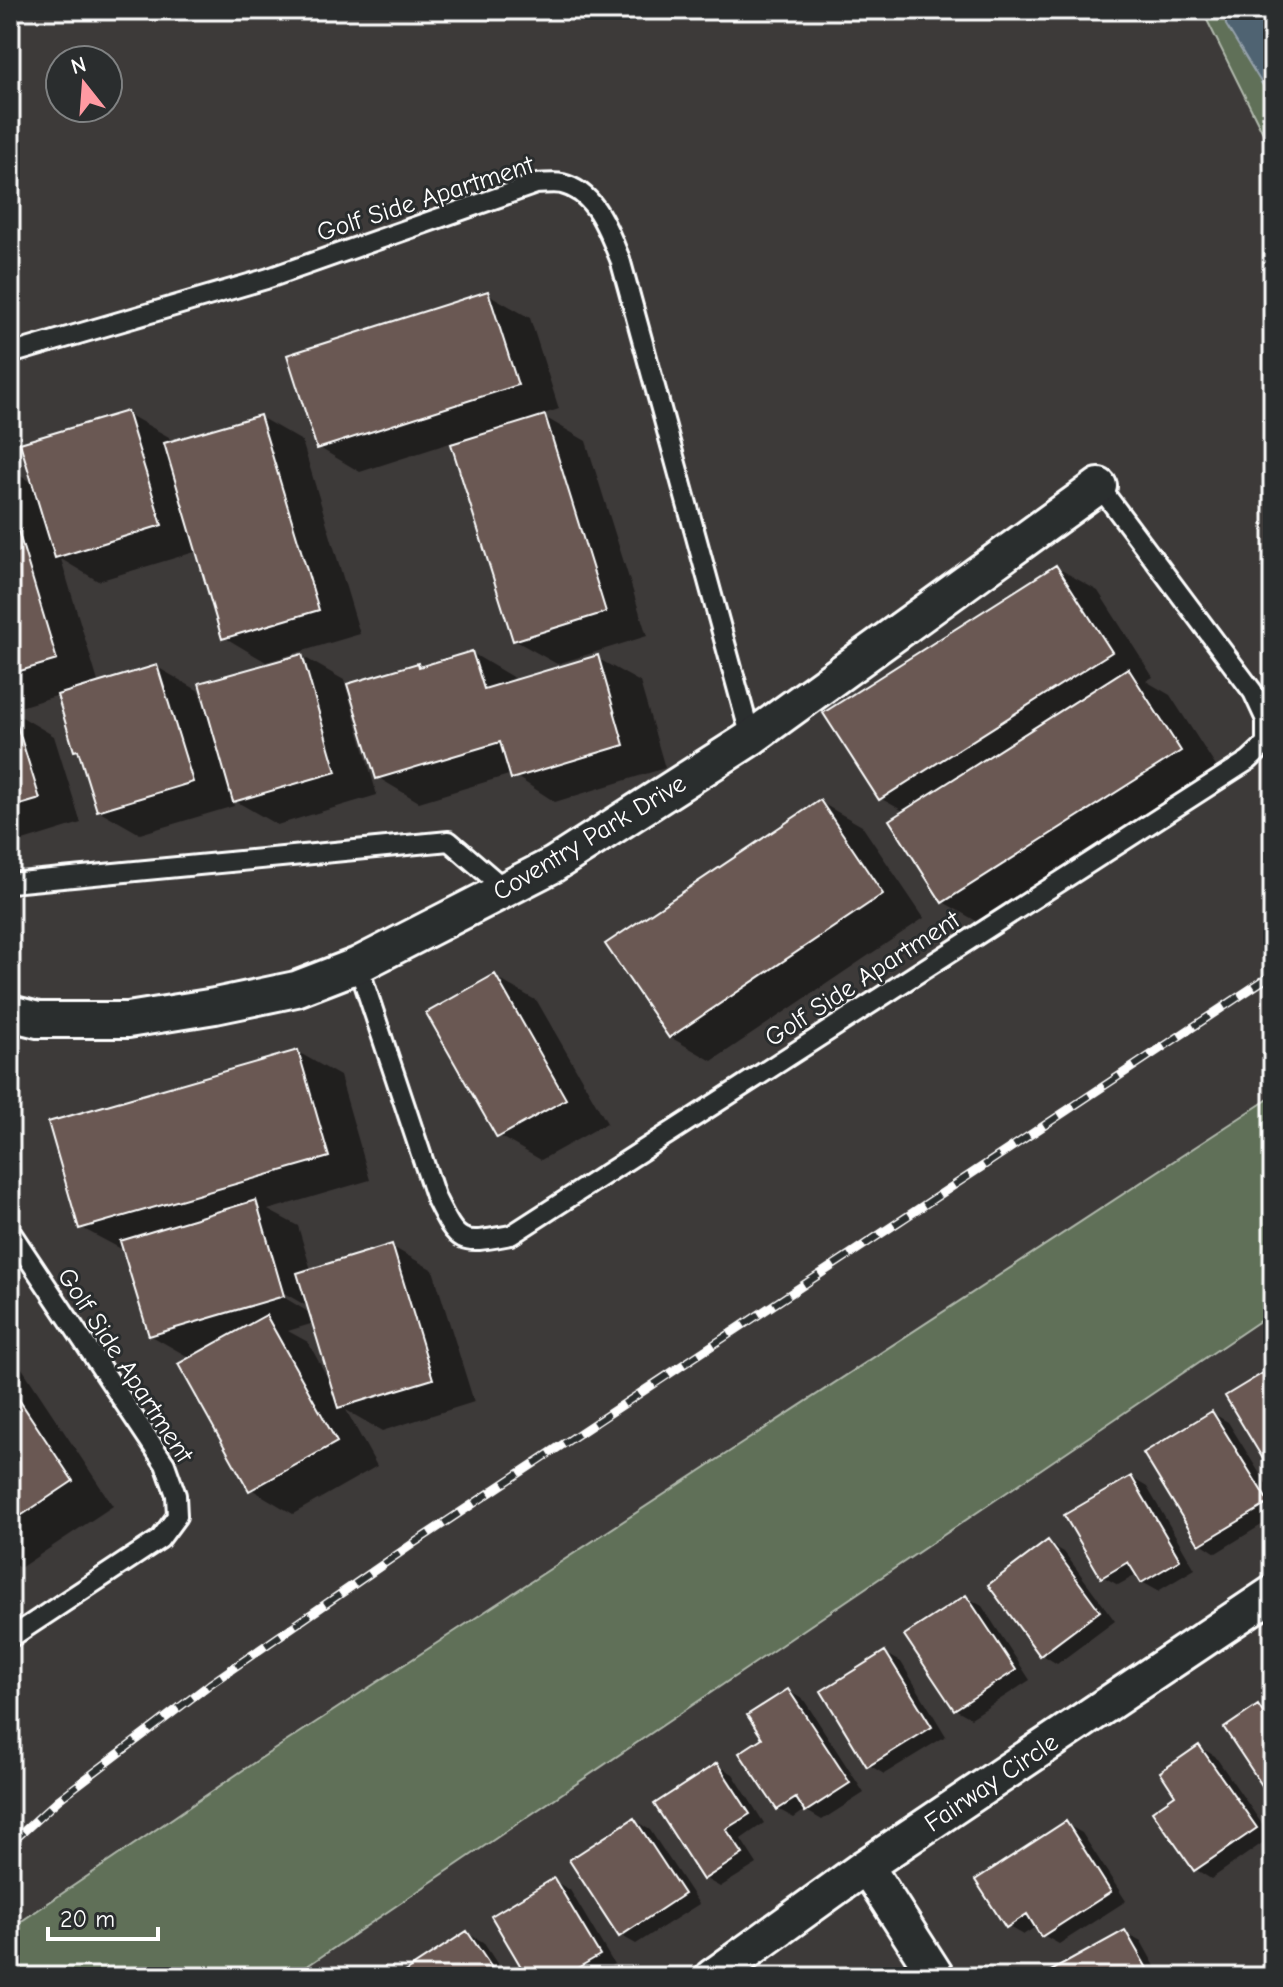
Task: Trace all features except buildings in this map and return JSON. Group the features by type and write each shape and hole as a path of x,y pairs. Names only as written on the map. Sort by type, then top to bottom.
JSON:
{"street":[{"name":"Coventry Park Drive","path":"10,1013 38,1020 128,1020 296,989 358,965 553,865 751,738 1099,486"},
{"name":"Fairway Circle","path":"712,1977 866,1866 1273,1593"},
{"path":"866,1866 937,1977"}],"lane":[{"name":"Golf Side Apartment","path":"10,354 266,279 536,184 563,184 585,197 602,215 620,259 751,738"},
{"name":"Golf Side Apartment","path":"358,965 436,1199 451,1230 471,1242 511,1235 1249,760 1266,744 1266,720 1253,692 1099,486"},
{"path":"10,883 449,841 506,890"},
{"name":"Golf Side Apartment","path":"10,1231 165,1464 176,1495 177,1516 160,1539 10,1638"}],"green space":[{"path":"1202,10 1273,10 1273,153"},
{"path":"1273,1096 1273,1312 291,1977 10,1977 10,1929 249,1766"}],"water":[{"path":"1225,10 1273,10 1273,102 1226,25"}],"railway":[{"path":"10,1844 58,1800 210,1684 414,1543 1273,974"}]}
